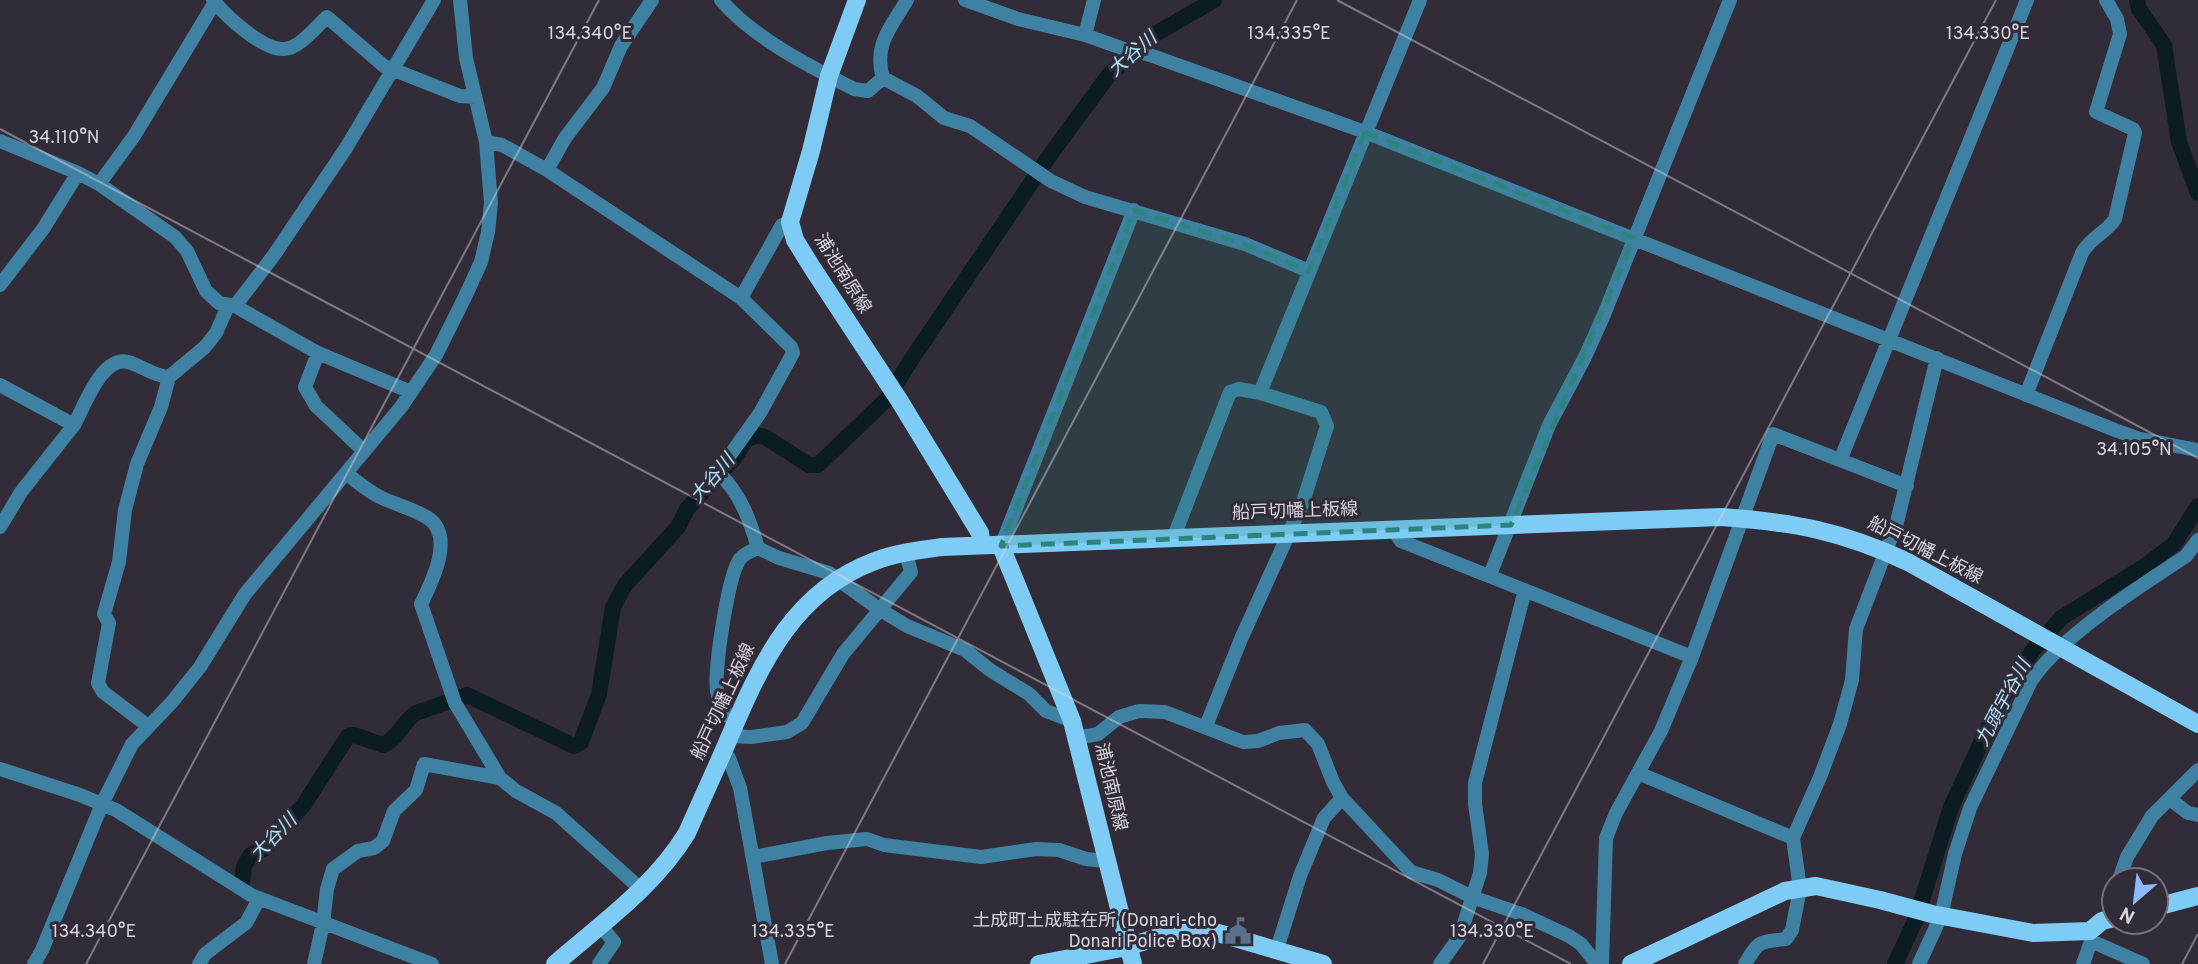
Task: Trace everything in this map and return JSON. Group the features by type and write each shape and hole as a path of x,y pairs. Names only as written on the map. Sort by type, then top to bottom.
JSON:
{"main road":[{"path":"790,222 811,151 828,76 857,0"},
{"name":"浦池南原線","path":"790,222 795,240 981,533 982,545"},
{"name":"船戸切幡上板線","path":"555,964 642,890 675,853 687,833 764,660 794,617 840,579 874,562 942,547 1721,517 1776,520 1829,531 1886,551 2198,724"},
{"name":"浦池南原線","path":"1001,546 1075,729 1130,956"},
{"path":"1631,964 1785,891 1816,886 1936,915 2033,933 2090,936 2100,924"},
{"path":"2170,903 2198,896"},
{"path":"1039,964 1130,956 1180,930 1201,928 1323,964"}],"street":[{"path":"148,726 103,692 98,683 109,623 104,614 119,562 125,510 137,464 169,377 210,340 231,306 274,255 346,148 434,0"},
{"path":"34,964 102,804 132,744 172,702 200,667 245,594 411,392 436,355 481,262 491,203 486,142 466,58 460,0"},
{"path":"547,170 565,138 603,88 621,46 652,0"},
{"path":"722,0 733,14 767,39 828,76 855,89 868,91 883,78"},
{"path":"907,0 883,40 879,62 883,78 917,96 944,118 971,126 1037,171 1085,197 1245,244 1309,271"},
{"path":"965,0 1018,19 1085,35 1147,54 1365,132 2140,439 2198,450"},
{"path":"1085,35 1094,0"},
{"path":"1260,393 1420,0"},
{"path":"1490,575 1549,425 1586,357 1730,0"},
{"path":"1840,458 2026,0"},
{"path":"2026,395 2082,253 2088,243 2115,219 2135,133 2133,129 2096,112 2120,34 2117,19 2106,0"},
{"path":"99,184 134,136 214,1 249,34 285,50 297,45 327,16 384,66 460,96 475,97"},
{"path":"0,141 99,184 176,237 187,251 206,291 219,303 231,306 318,353 411,392"},
{"path":"486,142 502,145 547,170 741,298 791,346 793,354 760,413 718,472 749,518 758,548 830,573 907,626 965,650 1075,729 1098,734 1119,716 1139,711 1165,712 1243,742 1305,730 1318,744 1342,797 1412,872 1524,915 1569,936 1581,944 1599,964"},
{"path":"0,285 43,229 78,173"},
{"path":"1001,546 1134,210"},
{"path":"741,298 782,225 790,222"},
{"path":"318,353 304,387 316,406 364,450"},
{"path":"1745,964 1756,945 1765,940 1786,939 1792,930 1800,889 1793,838 1840,724 1852,680 1856,629 1907,486 1937,358"},
{"path":"0,527 20,492 75,425 102,372 113,362 126,361 169,377"},
{"path":"0,385 75,425"},
{"path":"1173,539 1230,392 1239,389 1260,393 1321,412 1327,426 1303,502 1241,639 1206,726"},
{"path":"1599,964 1606,838 1616,813 1661,731 1692,657 1773,434 1907,486"},
{"path":"346,473 380,497 429,519 438,530 440,546 436,569 421,604 454,701 499,778 516,791 556,813 642,890"},
{"path":"1393,529 1401,541 1692,657"},
{"path":"1919,964 1970,808 2031,681 2058,647 2150,579 2186,556 2198,540"},
{"path":"758,548 741,556 733,570 723,622 717,689 720,703 737,738 779,733 802,723 843,654 911,572 906,553"},
{"path":"1440,964 1460,936 1480,873 1482,854 1475,783 1525,590"},
{"path":"722,755 729,758 740,788 772,964"},
{"path":"314,964 323,927 327,888 333,869 358,851 374,848 383,841 394,811 416,790 424,764 499,778"},
{"path":"0,769 102,804 145,827 231,884 259,899 323,927 432,964"},
{"path":"2125,866 2152,816 2198,770"},
{"path":"1638,773 1793,838"},
{"path":"1277,949 1300,876 1324,818 1342,797"},
{"path":"2170,799 2188,813 2198,815"},
{"path":"753,857 827,843 867,839 884,845 981,857 1036,849 1059,850 1086,859 1105,861"},
{"path":"200,964 205,954 246,923 259,899"},
{"path":"599,964 614,942 600,925"},
{"path":"2083,964 2090,936 2143,964"}],"highlighted area":[{"path":"1365,132 1634,238 1511,525 1001,546 1134,210 1245,244 1309,271"}],"waterway":[{"name":"大谷川","path":"242,882 244,866 251,855 267,847 276,832 303,806 348,736 354,735 383,745 393,739 416,713 467,695 574,746 581,742 599,694 613,607 625,585 678,527 687,509 735,457 746,440 757,435 765,437 809,465 818,465 888,398 1050,155 1108,76 1152,36 1214,0"},
{"name":"九頭宇谷川","path":"2137,0 2139,9 2164,45 2179,142 2198,193"},
{"name":"九頭宇谷川","path":"1895,964 1916,919 1951,807 2002,698 2033,650 2061,618 2145,566 2174,544 2198,506"}],"place":[{"name":"土成町土成駐在所 (Donari-cho Donari Police Box)","path":"1238,931"}]}
